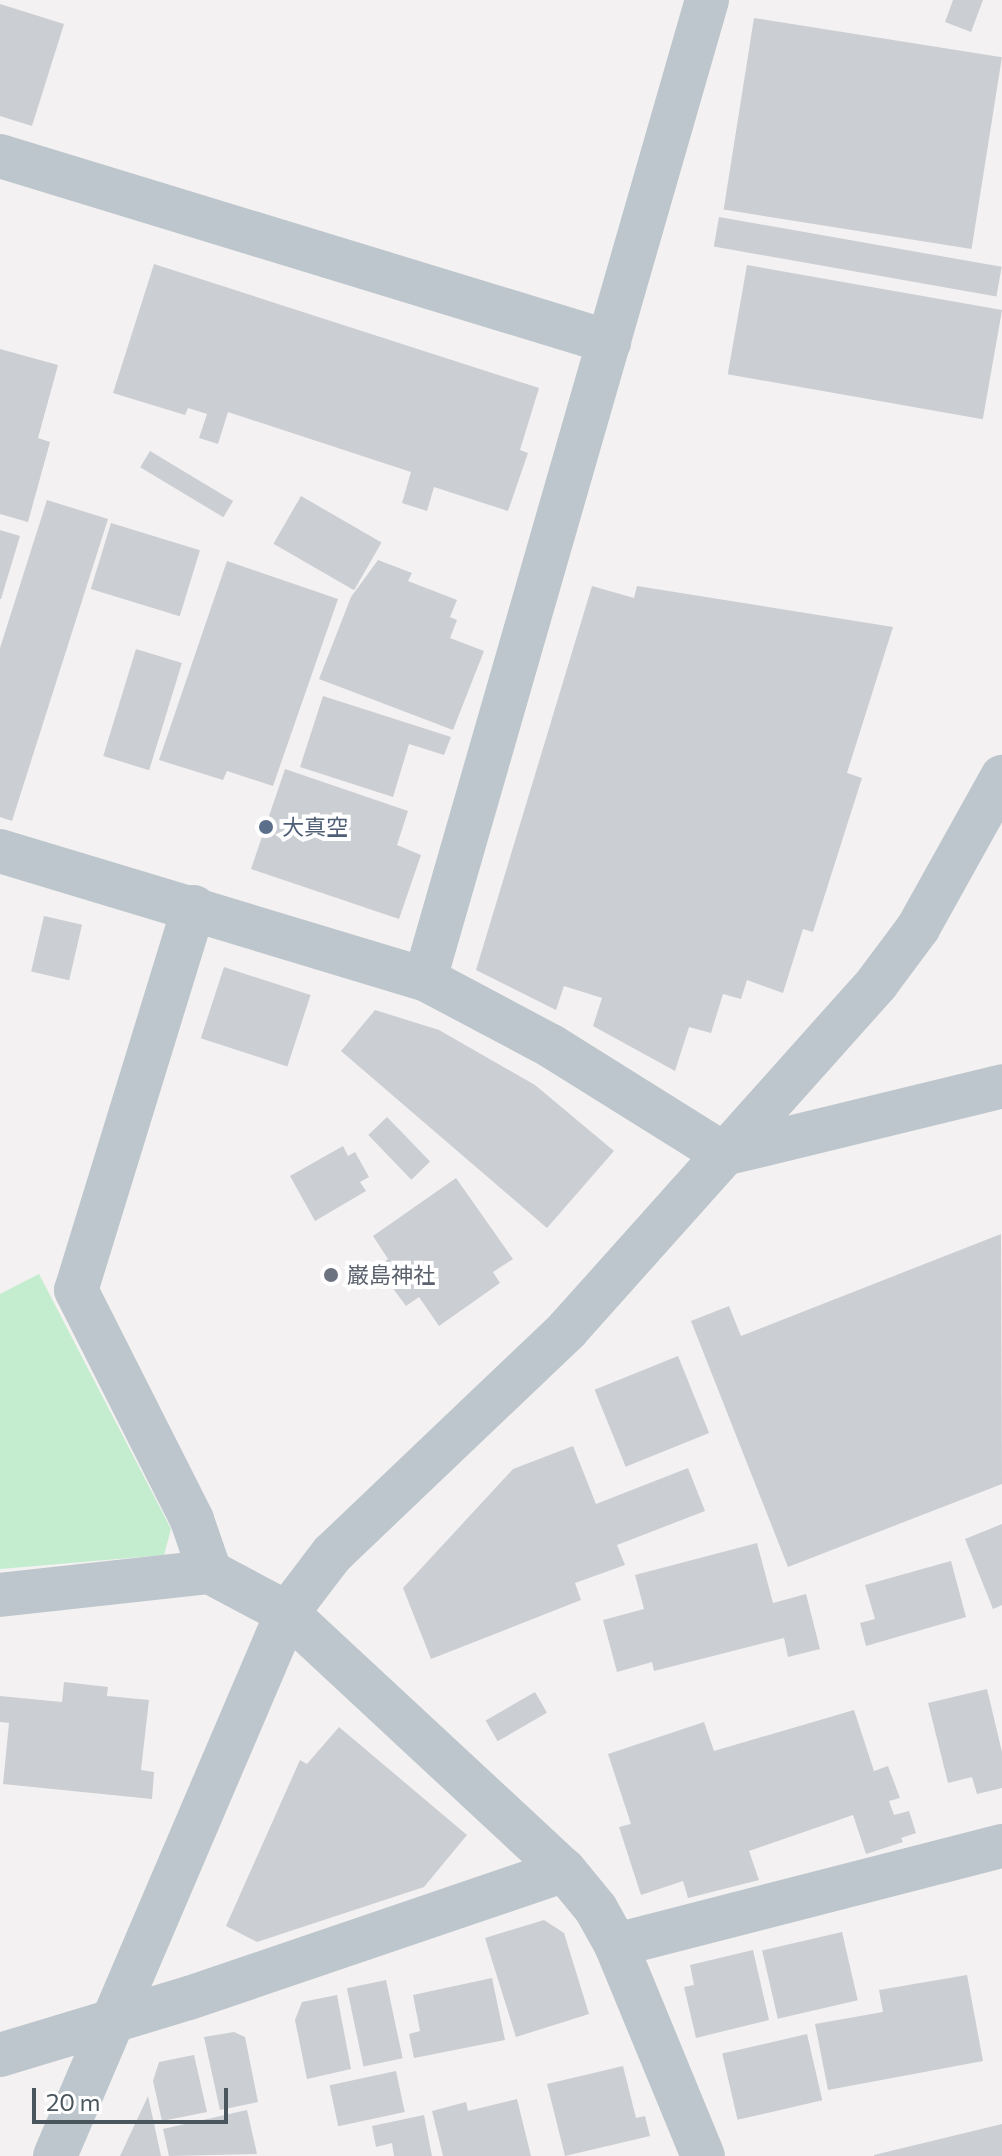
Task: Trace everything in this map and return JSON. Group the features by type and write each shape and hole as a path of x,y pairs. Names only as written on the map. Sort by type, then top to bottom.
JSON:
{"street":[{"path":"425,979 707,0"},
{"path":"0,156 609,342"},
{"path":"55,2156 287,1613 332,1554 567,1330 877,983 918,928 1002,777"},
{"path":"0,851 425,979 551,1046 724,1154 1002,1086"},
{"path":"194,907 76,1290 192,1520 210,1572"},
{"path":"0,1595 210,1572 287,1613 564,1870 596,1909 616,1945 703,2156"},
{"path":"616,1945 1002,1846"},
{"path":"0,2055 116,2017 189,1998 564,1870"}],"green space":[{"path":"39,1274 171,1529 164,1555 0,1569 0,1294"}],"building":[{"path":"953,0 983,0 971,32 945,22"},
{"path":"0,4 64,24 32,126 0,116"},
{"path":"754,18 1002,57 972,249 724,210"},
{"path":"719,217 1002,267 996,296 714,247"},
{"path":"154,264 539,388 520,450 528,453 508,511 434,487 427,511 402,503 411,472 228,412 218,444 199,438 207,414 188,408 185,415 113,393"},
{"path":"747,265 1002,310 983,419 728,374"},
{"path":"0,349 58,365 38,438 50,442 28,522 0,514"},
{"path":"150,451 233,501 223,517 140,467"},
{"path":"301,496 382,542 354,590 274,544"},
{"path":"47,500 108,519 12,821 0,817 0,648"},
{"path":"111,523 200,550 180,616 91,589"},
{"path":"0,530 20,536 1,599 0,599"},
{"path":"378,560 412,573 408,581 457,600 450,617 457,620 450,638 484,651 453,730 319,679 351,597"},
{"path":"227,561 338,599 273,786 227,771 223,780 159,760"},
{"path":"592,586 634,598 637,586 893,627 847,773 862,778 813,932 803,929 783,993 747,980 741,999 723,994 711,1033 689,1027 675,1071 593,1026 602,998 564,986 556,1010 476,970"},
{"path":"136,649 182,663 149,770 103,756"},
{"path":"323,696 451,737 444,755 409,744 393,797 300,767"},
{"path":"285,769 408,811 397,845 421,855 399,919 251,869"},
{"path":"44,916 82,925 69,980 31,972"},
{"path":"224,967 311,995 287,1066 201,1038"},
{"path":"375,1010 439,1030 535,1085 614,1151 547,1228 341,1051"},
{"path":"387,1117 430,1162 411,1180 368,1135"},
{"path":"343,1146 348,1156 355,1152 369,1177 360,1182 366,1191 315,1221 290,1176"},
{"path":"456,1178 513,1259 493,1272 500,1283 439,1326 419,1297 406,1306 377,1267 388,1259 373,1236"},
{"path":"1001,1234 1002,1484 788,1567 691,1321 729,1306 741,1336"},
{"path":"678,1356 709,1433 626,1467 595,1390"},
{"path":"573,1446 596,1504 688,1468 705,1511 617,1545 625,1565 575,1583 581,1600 431,1659 403,1588 513,1469"},
{"path":"1002,1524 1002,1605 993,1609 965,1539"},
{"path":"757,1543 773,1603 806,1594 820,1649 788,1657 784,1638 654,1671 652,1662 617,1672 603,1620 644,1609 635,1575"},
{"path":"951,1561 966,1617 866,1646 860,1623 875,1619 865,1585"},
{"path":"64,1682 108,1687 107,1696 149,1700 141,1770 154,1772 152,1799 3,1784 9,1723 0,1722 0,1696 62,1702"},
{"path":"987,1689 1002,1752 1002,1788 977,1794 972,1777 948,1783 928,1703"},
{"path":"535,1692 547,1713 498,1741 486,1720"},
{"path":"854,1710 874,1771 888,1766 900,1798 889,1801 894,1815 909,1811 916,1833 901,1838 903,1842 866,1854 853,1815 749,1851 759,1880 688,1898 683,1881 641,1895 619,1827 631,1824 608,1754 704,1722 714,1751"},
{"path":"339,1727 467,1835 424,1887 257,1942 226,1926 300,1760 307,1764"},
{"path":"544,1920 564,1933 589,2014 516,2037 485,1938"},
{"path":"842,1932 858,2000 778,2019 762,1950"},
{"path":"753,1950 769,2020 696,2038 684,1987 694,1985 690,1965"},
{"path":"967,1975 983,2061 828,2090 815,2024 883,2012 879,1990"},
{"path":"492,1978 505,2040 414,2058 409,2034 420,2031 413,1995"},
{"path":"386,1980 403,2058 364,2067 347,1988"},
{"path":"337,1995 351,2069 307,2079 295,2020 302,2002"},
{"path":"234,2032 245,2037 258,2102 220,2110 204,2037"},
{"path":"807,2034 822,2100 738,2120 722,2054"},
{"path":"194,2055 207,2112 162,2121 153,2081 159,2062"},
{"path":"623,2066 636,2118 645,2116 650,2136 565,2156 547,2084"},
{"path":"396,2071 405,2112 338,2126 329,2085"},
{"path":"148,2096 161,2156 120,2156"},
{"path":"517,2099 531,2156 443,2156 432,2111 466,2102 468,2111"},
{"path":"247,2110 257,2154 169,2156 163,2129"},
{"path":"424,2115 432,2156 394,2156 392,2143 376,2147 372,2126"},
{"path":"1002,2124 1002,2156 874,2156 874,2155"}],"place":[{"name":"大真空","path":"266,827"},
{"name":"巌島神社","path":"331,1275"}]}
